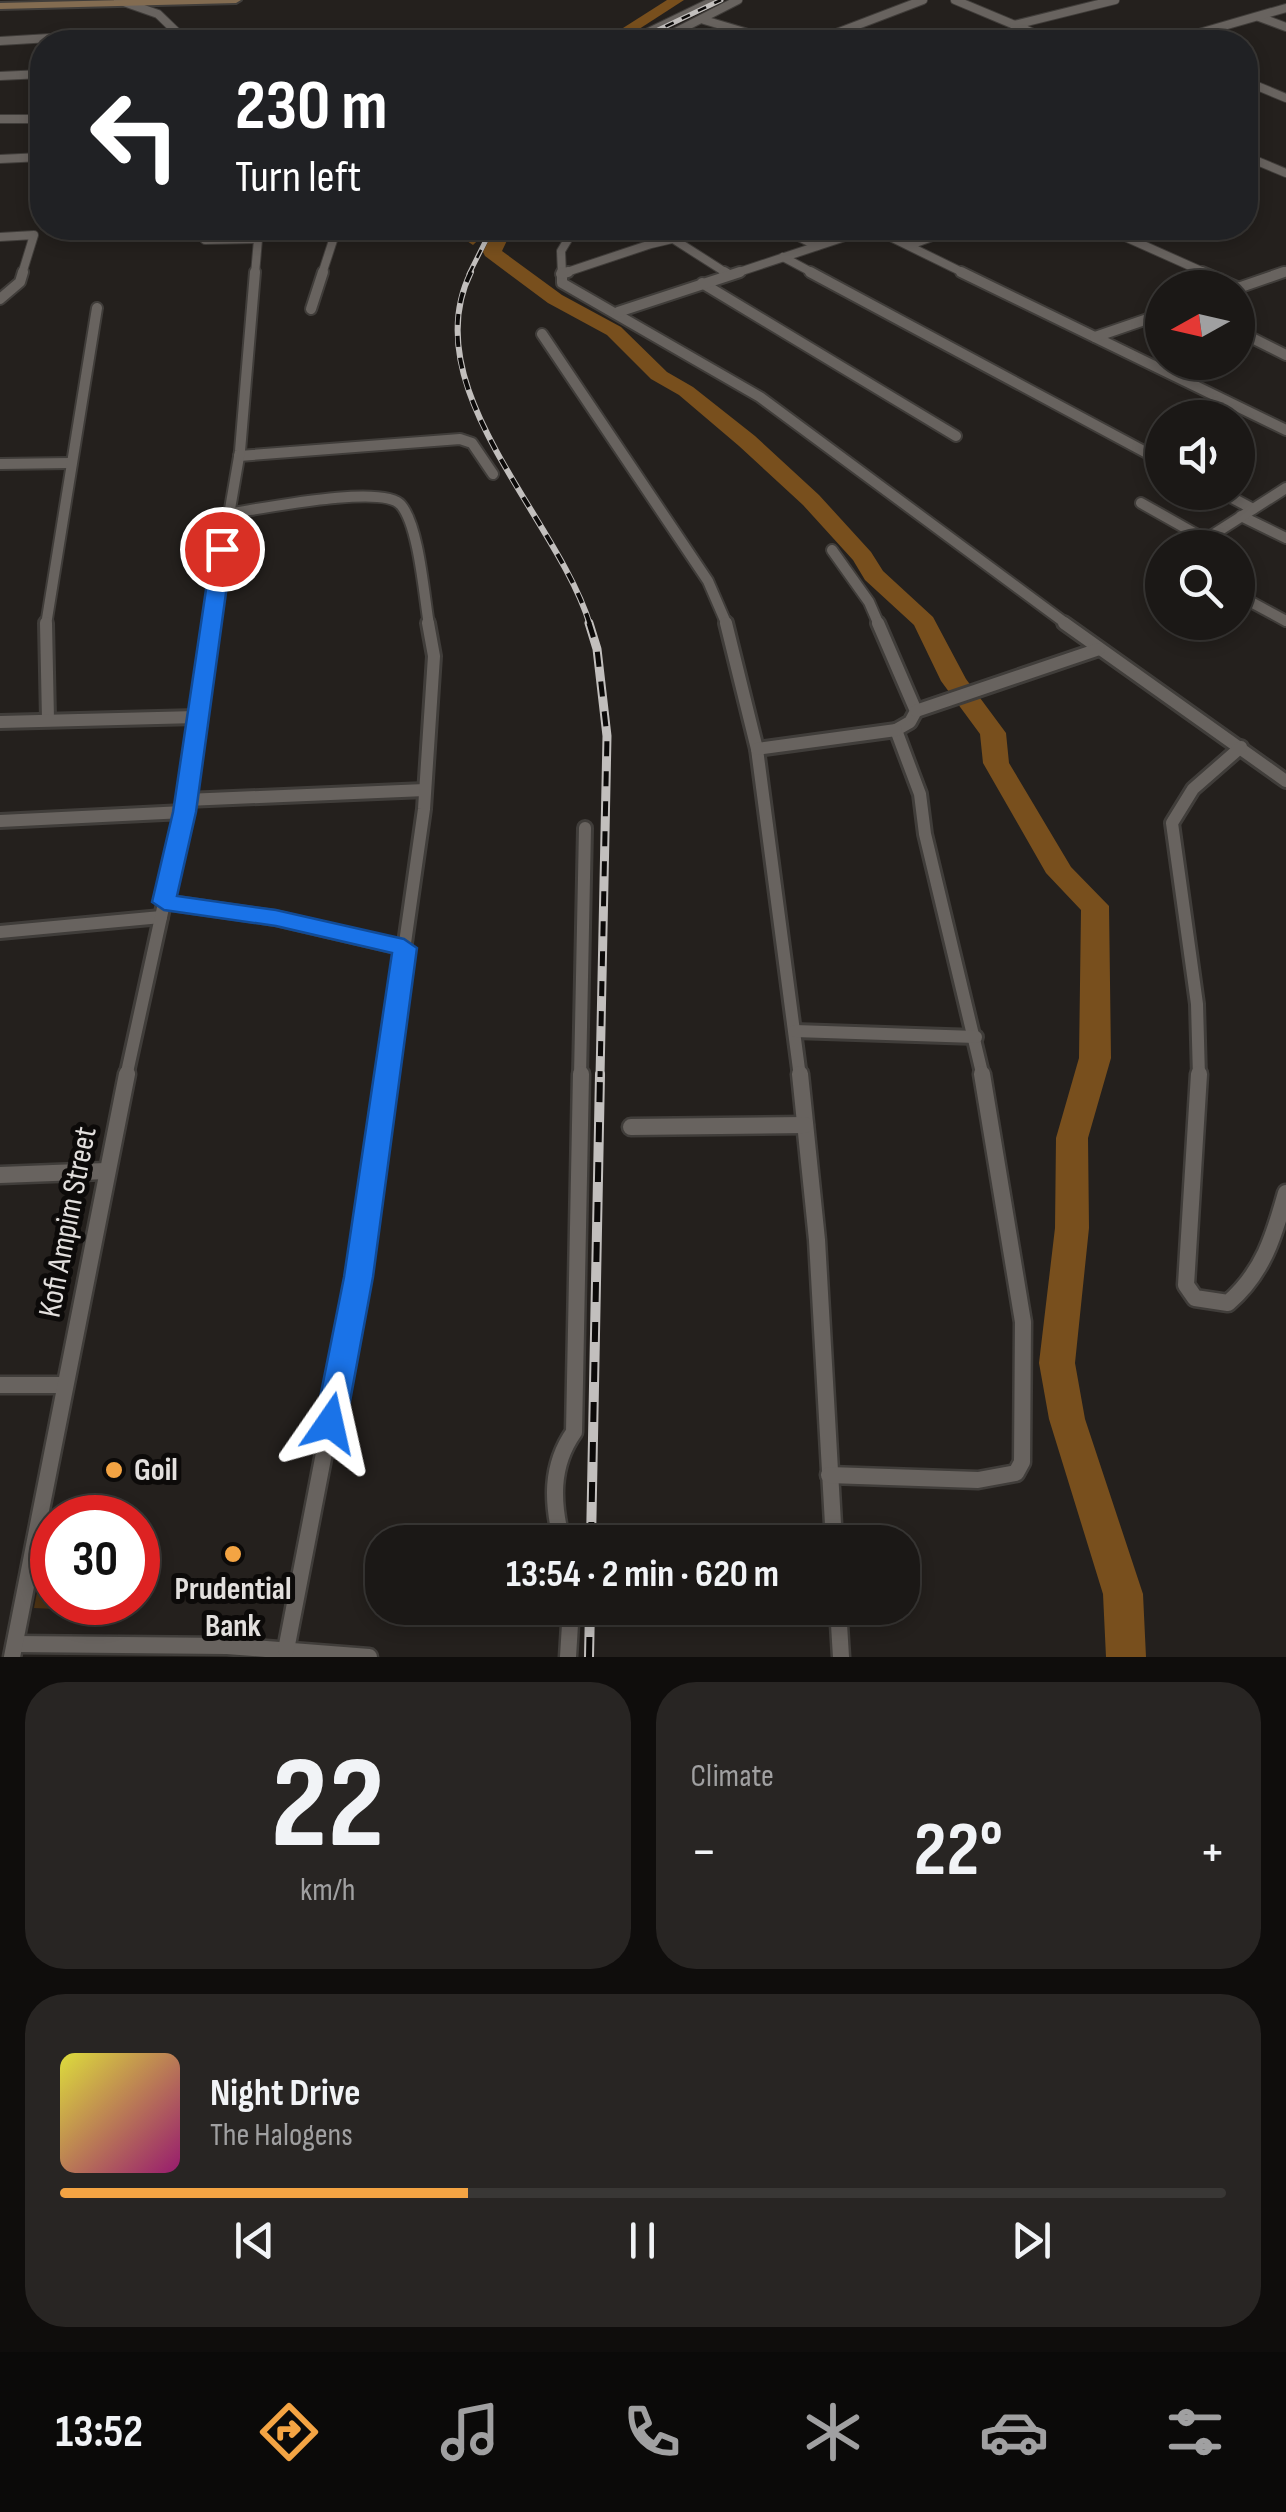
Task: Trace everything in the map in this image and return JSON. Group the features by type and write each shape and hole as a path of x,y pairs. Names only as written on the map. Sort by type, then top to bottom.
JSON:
{"main road":[{"path":"0,6 236,0"}],"street":[{"path":"118,0 144,2 177,30"},
{"path":"653,30 715,0"},
{"path":"682,30 738,0"},
{"path":"845,30 923,0"},
{"path":"955,0 1025,30"},
{"path":"1014,25 1115,0"},
{"path":"1210,30 1286,8"},
{"path":"1258,16 1286,28"},
{"path":"704,20 738,30"},
{"path":"0,41 30,39"},
{"path":"0,76 30,75"},
{"path":"1258,86 1286,98"},
{"path":"0,119 30,119"},
{"path":"0,160 30,159"},
{"path":"1258,161 1286,173"},
{"path":"0,237 30,235"},
{"path":"0,299 20,282 33,240"},
{"name":"Kofi Ampim Street","path":"14,1651 106,1171 185,806 249,378 257,240"},
{"path":"311,309 333,240"},
{"path":"568,240 561,251 562,283 760,397 860,476 1286,781"},
{"path":"561,274 666,240"},
{"path":"675,240 729,274"},
{"path":"805,240 817,246"},
{"path":"618,312 835,240"},
{"path":"899,240 1286,430"},
{"path":"910,245 924,240"},
{"path":"1131,240 1198,270"},
{"path":"783,257 1145,453"},
{"path":"1255,282 1286,272"},
{"path":"702,283 956,436"},
{"path":"48,720 46,631 97,308"},
{"path":"1094,337 1145,320"},
{"path":"542,334 708,580 725,613 757,749 795,1031 817,1240 833,1525"},
{"path":"1255,340 1286,355"},
{"path":"239,456 460,439 472,442 493,474"},
{"path":"0,464 70,462"},
{"path":"1255,508 1286,488"},
{"path":"226,514 366,495 394,498 402,506 434,656 425,790 358,1277 286,1650"},
{"path":"1141,504 1188,530"},
{"path":"1216,530 1251,510"},
{"path":"1241,516 1286,538"},
{"path":"832,550 870,602 916,711"},
{"path":"1255,604 1286,621"},
{"path":"757,749 896,730 910,722 916,711 1099,649"},
{"path":"0,722 198,717"},
{"path":"829,1475 990,1479 1016,1474 1022,1462 1023,1322 976,1038 925,834 920,794 896,730"},
{"path":"1241,747 1192,789 1172,823 1200,1062 1186,1285 1195,1298 1228,1303 1247,1290 1268,1258 1286,1193"},
{"path":"0,821 425,790"},
{"path":"560,1525 554,1478 563,1446 574,1432 585,828"},
{"path":"0,932 163,910 276,918 404,948"},
{"path":"795,1031 976,1038"},
{"path":"631,1127 805,1125"},
{"path":"0,1175 106,1171"},
{"path":"0,1385 64,1385"},
{"path":"568,1657 570,1625"},
{"path":"839,1625 841,1657"},
{"path":"14,1651 286,1650 370,1657"}],"waterway":[{"path":"628,30 677,0"},
{"path":"498,240 492,252 555,299 614,331 655,367 658,375 686,391 747,441 811,500 863,557 873,575 924,622 954,681 993,733 996,763 1032,817 1052,860 1069,885 1095,906 1095,1058 1072,1138 1072,1228 1057,1363 1067,1419 1123,1594 1126,1657"}],"railway":[{"path":"658,30 721,0"},
{"path":"469,274 486,240"},
{"path":"471,272 458,316 461,361 475,406 573,584 590,625"},
{"path":"589,623 597,649 607,736 600,1077"},
{"path":"591,1525 600,1074"},
{"path":"589,1657 590,1625"}],"place":[{"name":"Goil","path":"114,1470"},
{"name":"Prudential Bank","path":"233,1554"}],"route":[{"path":"222,549 184,812 164,902 276,918 404,948 358,1277 330,1423"}]}
